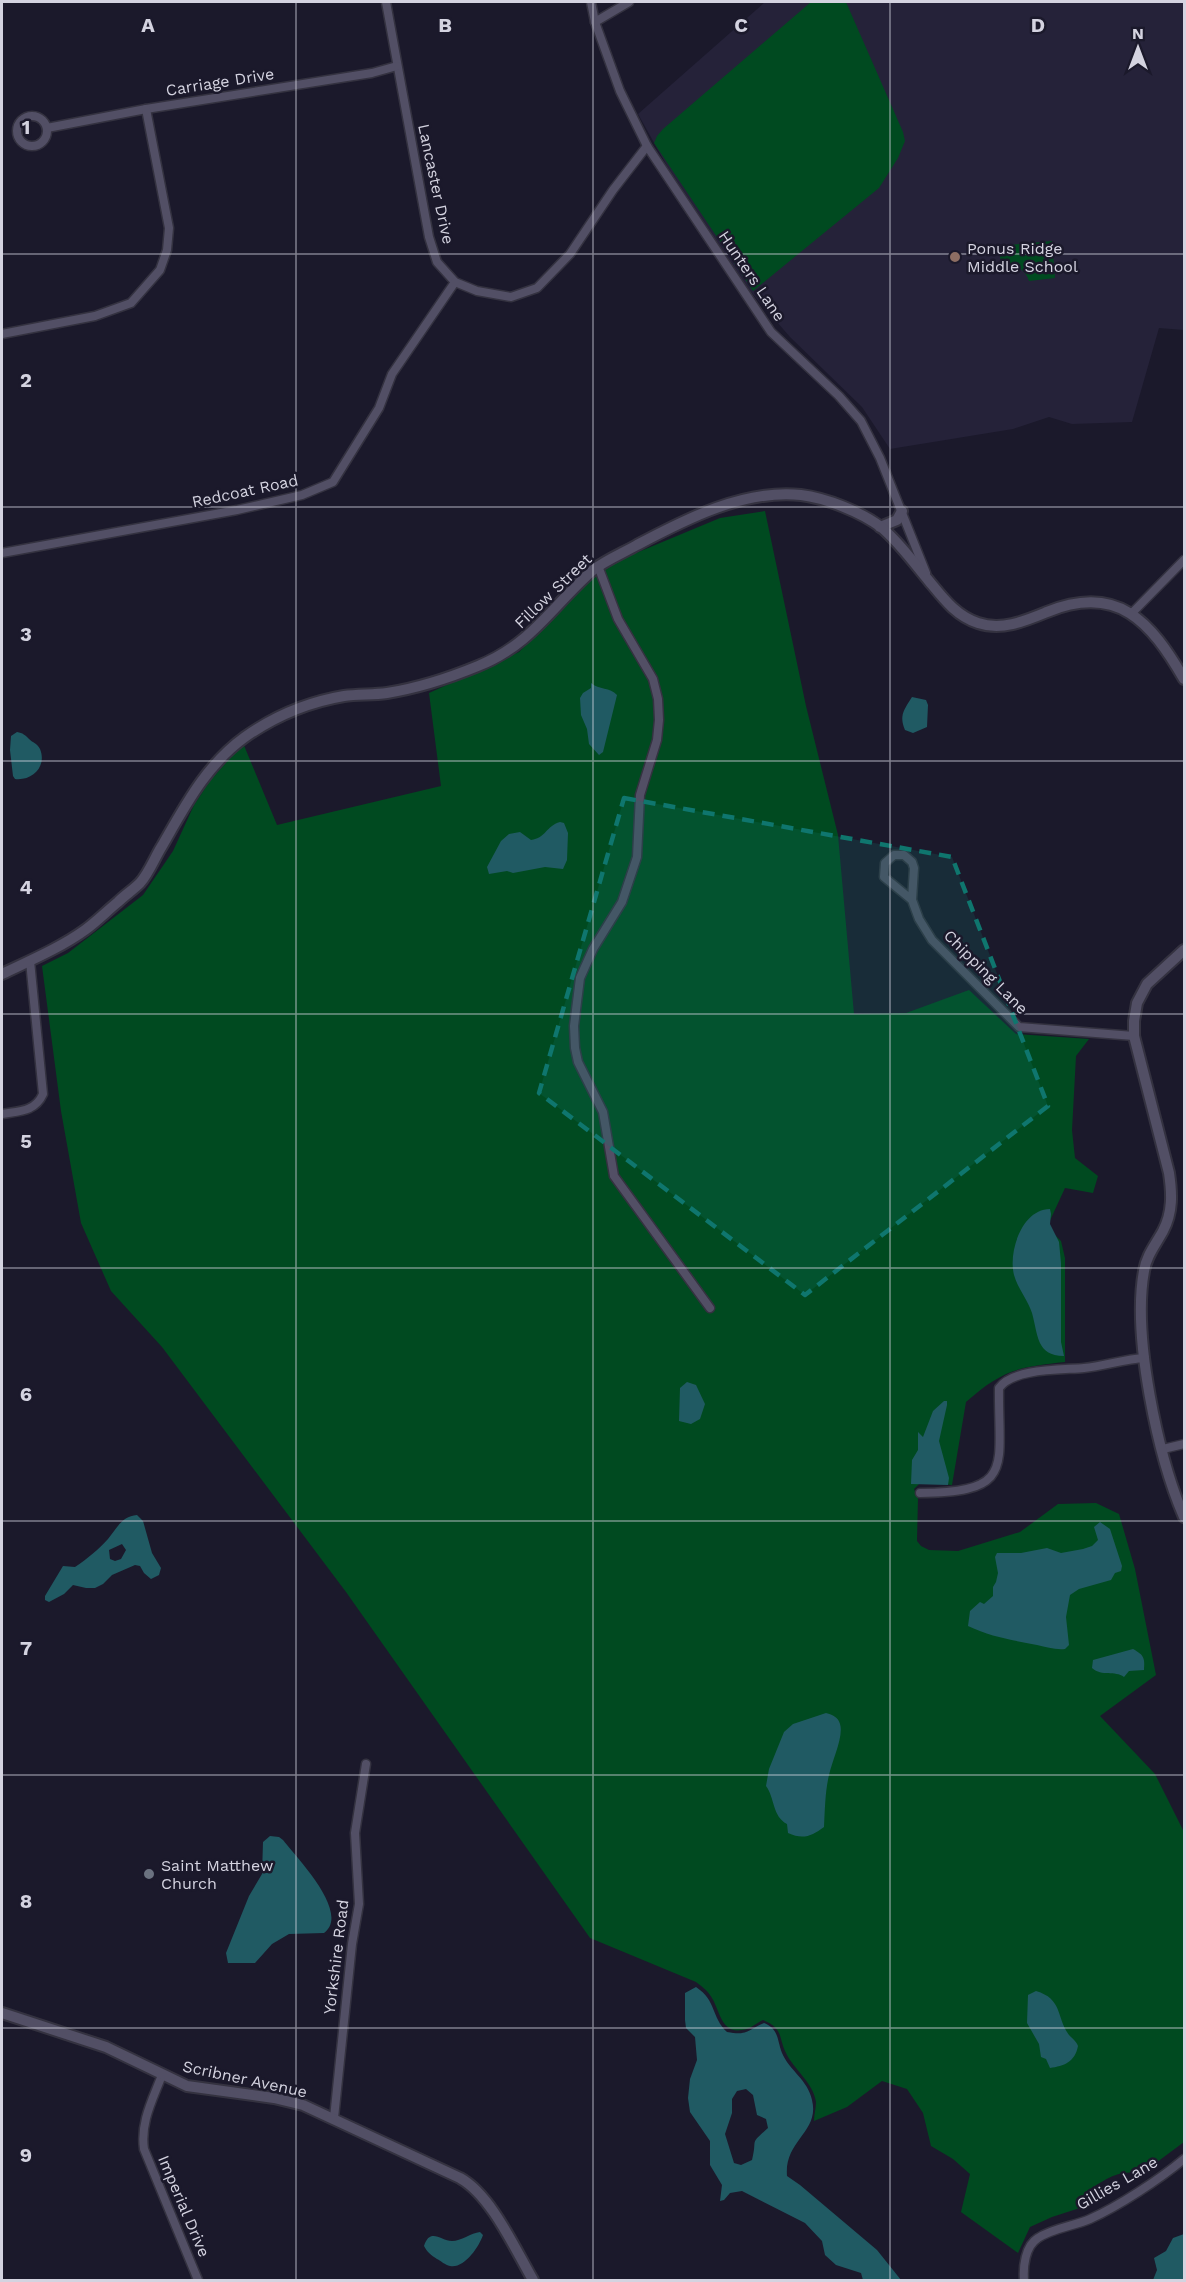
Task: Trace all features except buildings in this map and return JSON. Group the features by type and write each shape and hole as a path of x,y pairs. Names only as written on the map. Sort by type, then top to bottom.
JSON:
{"street":[{"name":"Lancaster Drive","path":"386,2 429,237 437,262 455,282"},
{"name":"Hunters Lane","path":"591,2 595,22 620,91 647,146 771,332 839,396 861,421 880,458 929,581"},
{"path":"595,22 628,2"},
{"name":"Carriage Drive","path":"47,128 146,109 372,73 397,66"},
{"path":"2,334 95,316 131,303 160,270 167,250 169,228 146,109"},
{"path":"455,282 477,291 511,297 537,288 570,254 613,190 647,146"},
{"name":"Redcoat Road","path":"2,553 237,510 302,495 333,482 379,408 392,374 455,282"},
{"name":"Fillow Street","path":"2,974 85,930 141,881 201,781 218,760 244,738 304,705 321,700 387,693 427,684 479,666 523,641 598,566 694,518 722,507 762,496 802,495 819,499 847,509 880,527 946,602 962,616 988,625 1016,624 1056,608 1080,602 1103,602 1132,613 1161,641 1185,679"},
{"path":"880,527 897,520 902,511"},
{"path":"1132,613 1185,560"},
{"path":"598,566 618,619 657,689 659,720 657,740 640,795 637,857 622,902 593,949 580,978 574,1026 575,1048 578,1062 601,1105 614,1176 710,1308"},
{"name":"Chipping Lane","path":"912,900 884,877 885,863 894,855 904,855 912,862 914,876 912,900 932,940 1019,1027 1134,1036"},
{"path":"1185,950 1147,984 1137,1004 1134,1036 1172,1191 1169,1218 1150,1252 1144,1269 1142,1304 1145,1358 1151,1400 1172,1485 1185,1517"},
{"path":"2,1114 31,1109 40,1102 43,1094 30,961"},
{"path":"920,1494 961,1492 977,1487 989,1478 997,1465 1001,1445 999,1388 1007,1380 1046,1370 1084,1368 1145,1358"},
{"path":"1163,1449 1185,1444"},
{"name":"Yorkshire Road","path":"334,2118 359,1904 355,1833 366,1764"},
{"name":"Scribner Avenue","path":"2,2013 106,2047 162,2075 196,2088 296,2103 334,2118 460,2178 477,2189 533,2280"},
{"name":"Imperial Drive","path":"162,2075 145,2119 144,2149 198,2280"},
{"name":"Gillies Lane","path":"1024,2280 1025,2259 1037,2238 1091,2219 1185,2158"}],"highlighted area":[{"path":"624,798 952,857 1048,1106 805,1295 539,1093"}],"shaded area":[{"name":"Ponus Ridge Middle School","path":"765,2 1184,2 1184,330 1159,328 1132,422 1072,424 1049,417 1013,429 890,449 862,407 790,337 750,291 667,166 638,114"},
{"path":"591,683 617,695 603,752 599,755 589,744 587,729 581,715 580,698 591,688"},
{"path":"912,697 926,700 928,705 927,727 913,733 905,730 902,720"},
{"path":"17,732 24,734 38,745 42,755 37,771 22,779 15,779 13,776 10,750 11,736"},
{"path":"560,822 564,823 568,833 567,860 563,869 545,867 513,873 507,871 489,874 487,867 501,841 509,834 520,832 531,840 536,839"},
{"path":"1050,1209 1050,1224 1059,1242 1061,1263 1061,1342 1064,1356 1055,1355 1043,1348 1037,1336 1032,1313 1014,1275 1013,1266 1015,1244 1019,1233 1032,1216"},
{"path":"687,1382 696,1385 705,1404 700,1419 691,1424 679,1421 680,1388"},
{"path":"947,1401 947,1405 939,1441 949,1478 948,1485 911,1484 912,1460 918,1450 918,1432 923,1437 933,1411"},
{"path":"137,1515 143,1521 152,1553 161,1568 159,1575 151,1579 140,1566 135,1565 112,1575 95,1588 73,1585 64,1594 49,1602 45,1600 45,1596 63,1566 75,1567 93,1554 124,1520","holes":["122,1544 126,1550 121,1559 115,1561 110,1559 109,1550"]},
{"path":"1100,1522 1110,1529 1122,1566 1121,1571 1115,1573 1111,1580 1079,1589 1070,1595 1066,1617 1069,1645 1065,1649 1002,1638 968,1626 970,1611 980,1602 984,1604 993,1596 993,1587 998,1573 995,1557 997,1553 1021,1553 1047,1548 1061,1553 1083,1549 1092,1546 1098,1540 1094,1527"},
{"path":"1133,1649 1143,1657 1144,1670 1129,1671 1124,1677 1096,1671 1092,1668 1093,1660"},
{"path":"826,1713 837,1718 841,1729 830,1769 824,1827 807,1836 793,1835 788,1833 787,1824 776,1812 766,1786 769,1769 784,1732 793,1724"},
{"path":"270,1836 283,1840 319,1886 327,1900 331,1913 331,1924 324,1933 289,1934 272,1944 255,1963 228,1963 226,1953 249,1896 262,1874 263,1842"},
{"path":"696,1987 703,1992 711,2003 718,2021 727,2032 743,2033 764,2023 772,2028 777,2035 785,2059 807,2087 812,2100 811,2120 791,2153 787,2176 877,2250 901,2280 863,2280 861,2273 836,2265 825,2255 822,2241 805,2223 742,2191 730,2193 720,2201 722,2185 710,2165 710,2141 690,2112 688,2098 690,2079 697,2060 695,2037 686,2028 685,1993","holes":["746,2089 753,2095 757,2115 766,2119 768,2128 756,2140 752,2160 741,2165 734,2163 725,2134 732,2113 732,2099 737,2091"]},
{"path":"1036,1991 1045,1994 1055,2004 1065,2028 1078,2046 1072,2059 1060,2066 1050,2068 1046,2059 1041,2057 1039,2044 1027,2023 1028,1995"},
{"path":"480,2232 483,2235 474,2251 466,2261 455,2266 437,2259 424,2246 426,2240 433,2236 452,2241"},
{"path":"1184,2234 1184,2280 1153,2280 1157,2270 1154,2258 1166,2251 1173,2238"}],"green space":[{"path":"811,2 846,2 905,141 898,158 879,188 753,291 654,143 663,129"},
{"path":"1052,241 1055,278 1029,281 1016,266 1004,263 1000,258 1001,251 1009,245"},
{"path":"765,511 806,706 838,835 854,1014 906,1013 969,990 1016,1034 1089,1039 1076,1056 1072,1130 1075,1158 1098,1176 1093,1193 1065,1188 1047,1227 1061,1241 1065,1258 1065,1362 1011,1372 990,1383 966,1402 952,1485 921,1482 914,1489 918,1498 917,1541 929,1550 958,1551 1020,1532 1058,1504 1096,1503 1119,1514 1135,1569 1156,1675 1100,1716 1155,1774 1184,1832 1184,2142 1141,2174 1118,2174 1091,2188 1084,2193 1083,2207 1030,2227 1018,2253 961,2212 970,2174 953,2159 931,2146 923,2113 907,2089 882,2081 847,2107 814,2121 816,2102 811,2088 789,2059 777,2030 770,2023 763,2020 745,2029 729,2028 709,1993 696,1982 590,1938 346,1592 162,1347 111,1291 81,1223 61,1111 42,966 68,953 143,895 173,851 194,805 209,782 243,743 277,825 441,786 429,693 519,652 589,581 609,566 720,518"}],"place":[{"name":"Ponus Ridge Middle School","path":"955,257"},
{"name":"Saint Matthew Church","path":"149,1874"}]}
